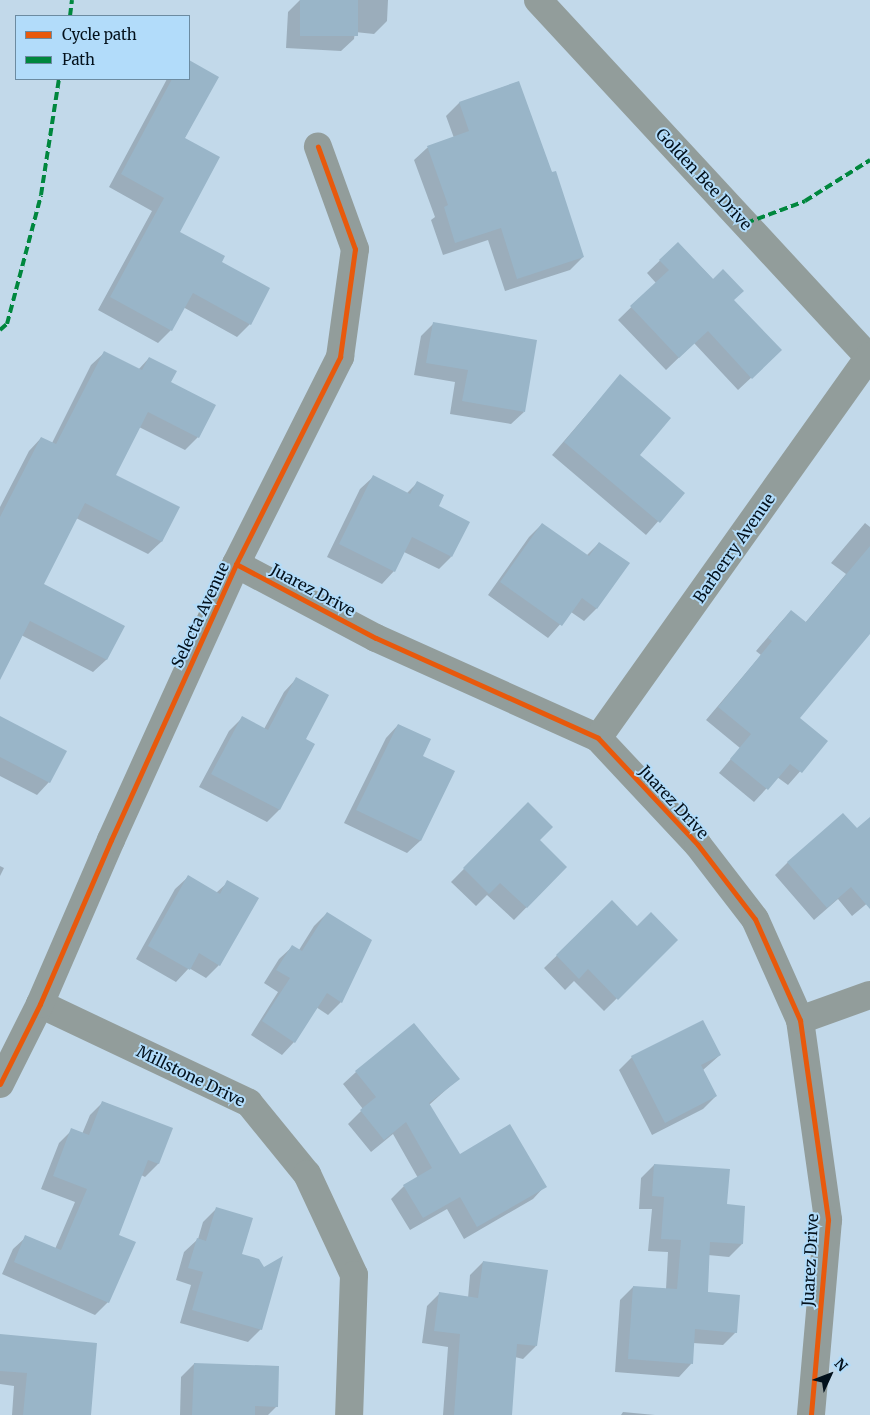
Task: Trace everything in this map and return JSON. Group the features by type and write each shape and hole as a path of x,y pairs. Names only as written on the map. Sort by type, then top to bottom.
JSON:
{"street":[{"name":"Golden Bee Drive","path":"538,0 870,357"},
{"name":"Selecta Avenue","path":"0,1084 40,1004 111,840 236,564 340,358 356,249 318,147"},
{"name":"Barberry Avenue","path":"598,738 870,357"},
{"name":"Juarez Drive","path":"236,564 376,638 598,738 698,845 755,919 800,1020 828,1220 811,1415"},
{"path":"800,1020 870,994"},
{"name":"Millstone Drive","path":"40,1004 249,1103 306,1174 354,1275 349,1415"}],"building":[{"path":"300,0 358,0 358,36 300,36"},
{"path":"190,61 219,77 185,138 220,157 180,232 225,256 222,262 270,288 251,325 193,293 172,331 110,297 164,198 121,174 171,80 190,80"},
{"path":"519,81 552,172 556,171 584,257 517,279 501,228 455,243 444,207 448,205 427,146 469,131 459,102"},
{"path":"678,242 713,279 723,269 744,291 734,300 782,350 752,379 708,331 679,358 630,306 669,270 659,260"},
{"path":"433,322 537,340 525,412 462,401 468,370 426,363"},
{"path":"104,351 142,370 149,357 177,371 171,382 216,405 199,438 148,412 116,475 180,507 162,542 85,503 44,584 125,626 107,660 30,621 0,680 0,517 41,437 56,444"},
{"path":"620,374 671,418 640,455 685,493 660,523 564,442"},
{"path":"373,475 410,494 417,481 444,495 439,506 470,522 452,557 412,537 395,572 339,544"},
{"path":"542,523 589,556 599,542 630,563 597,609 582,598 562,626 500,582"},
{"path":"870,546 870,634 800,718 828,741 802,773 790,764 768,790 730,759 751,734 718,707 772,641 768,638 791,610 806,622"},
{"path":"296,677 329,695 306,739 315,744 280,810 211,774 242,716 268,730"},
{"path":"0,716 67,751 50,783 0,757"},
{"path":"398,724 431,739 423,756 455,771 421,841 356,810"},
{"path":"528,802 553,827 540,840 567,867 527,908 500,883 489,894 463,868"},
{"path":"843,813 857,828 870,817 870,909 851,887 827,908 787,862"},
{"path":"188,875 220,894 227,880 259,898 220,966 199,953 190,970 148,946"},
{"path":"612,900 637,926 651,912 678,940 618,1000 588,969 579,979 556,955"},
{"path":"327,912 372,940 342,1003 327,993 295,1043 262,1021 290,978 276,970 292,945 302,951"},
{"path":"703,1020 721,1055 701,1065 717,1096 665,1123 631,1056"},
{"path":"414,1023 460,1079 429,1103 460,1154 510,1124 547,1187 477,1227 460,1197 423,1218 403,1185 432,1168 406,1122 384,1140 360,1110 376,1097 355,1071"},
{"path":"102,1101 173,1128 159,1164 148,1160 119,1235 136,1242 109,1303 14,1262 25,1235 61,1250 87,1189 53,1176 71,1128 89,1135"},
{"path":"654,1164 730,1169 727,1204 745,1206 743,1244 710,1242 708,1292 740,1295 737,1333 695,1329 693,1364 628,1359 633,1286 677,1289 681,1240 661,1239 664,1197 652,1196"},
{"path":"216,1207 253,1218 242,1254 259,1259 264,1267 283,1256 262,1330 192,1310 203,1272 188,1268 197,1238 206,1241"},
{"path":"483,1261 548,1270 537,1346 517,1344 512,1415 454,1415 460,1334 434,1331 439,1292 478,1298"},
{"path":"0,1334 97,1343 91,1415 23,1415 27,1373 0,1371"},
{"path":"194,1363 279,1366 278,1407 255,1406 255,1415 192,1415"}],"marked path":[{"path":"70,15 72,0"},
{"path":"0,330 7,324 41,195 59,80"},
{"path":"746,223 805,201 870,160"}],"cycle path":[{"path":"0,1084 40,1004 111,840 236,564 340,357 355,249 318,147"},
{"path":"236,564 376,638 598,738 698,845 755,919 800,1020 828,1220 811,1415"}]}
